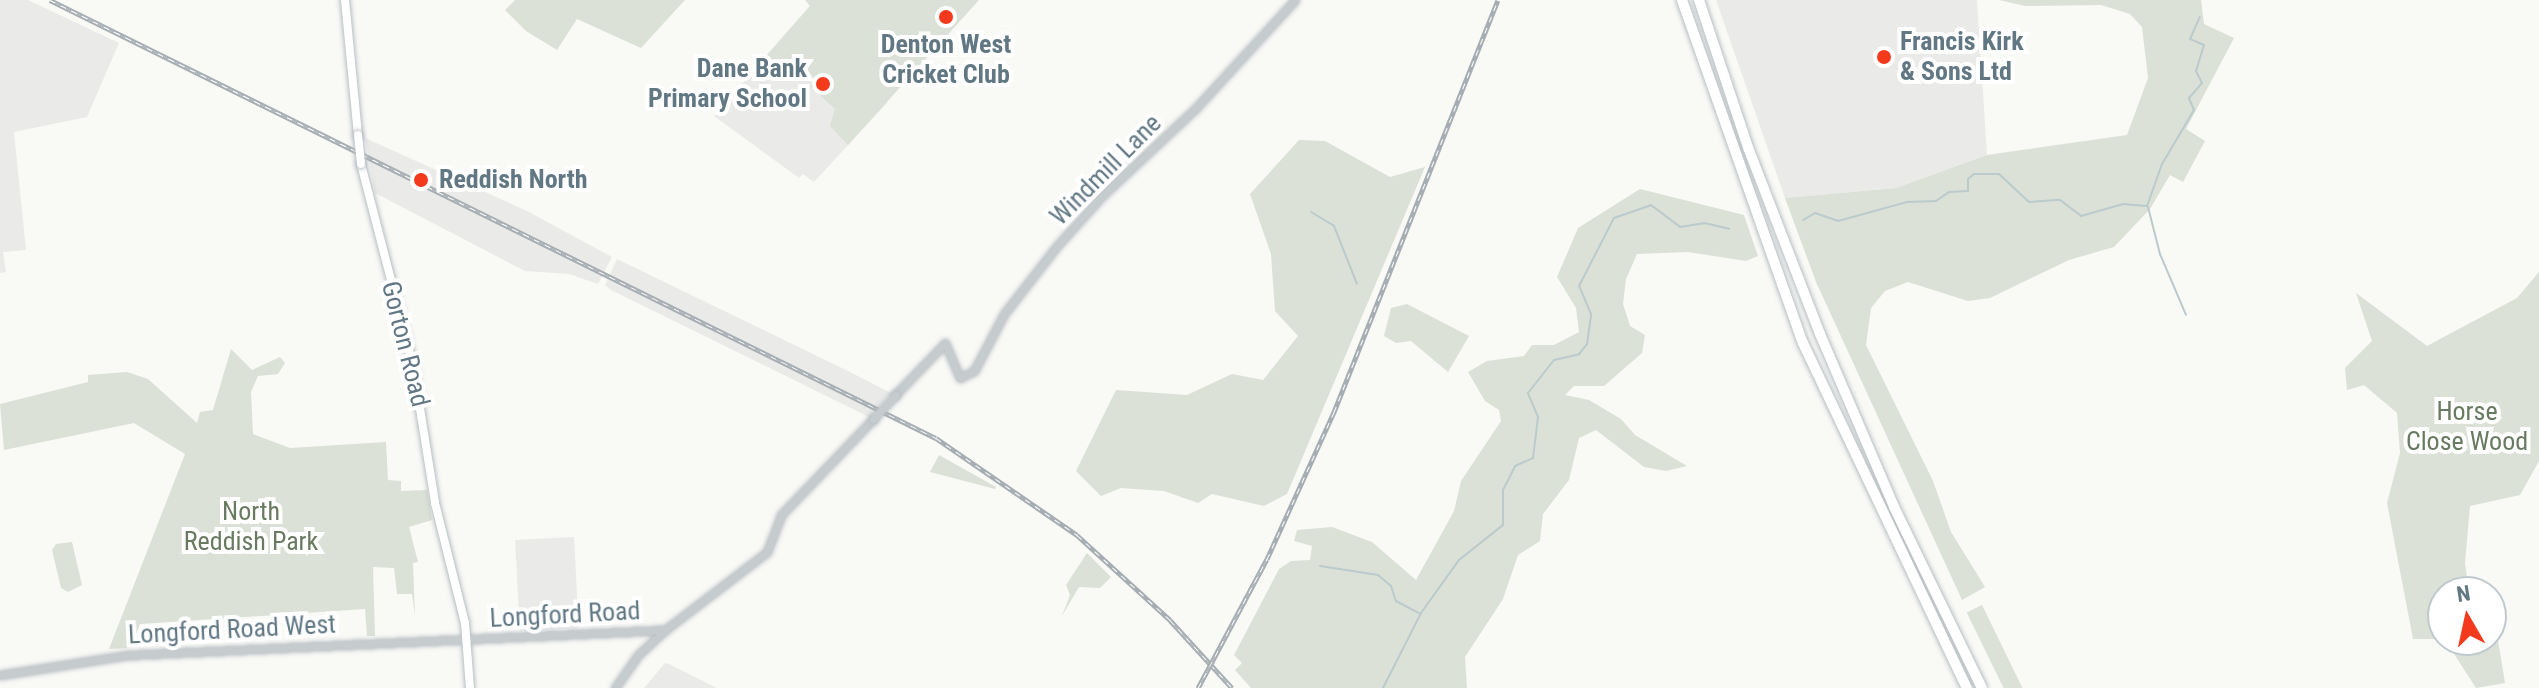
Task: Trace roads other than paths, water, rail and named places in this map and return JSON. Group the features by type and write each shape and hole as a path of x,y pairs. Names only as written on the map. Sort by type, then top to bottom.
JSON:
{"highway":[{"path":"1682,0 1803,343 1967,688"},
{"path":"1699,0 1820,334 1894,507 1982,688"}],"main road":[{"name":"Gorton Road","path":"345,0 361,164 413,365 435,503 467,638 470,688"}],"street":[{"name":"Windmill Lane","path":"668,628 767,552 781,515 945,343 960,378 974,371 1004,314 1075,226 1195,109 1295,0"},
{"name":"Longford Road","path":"467,638 668,628"},
{"path":"615,688 649,644 668,628"},
{"path":"643,631 649,644"},
{"name":"Longford Road West","path":"0,675 110,656 467,638"}],"waterway":[{"path":"1803,220 1815,213 1838,221 1907,202 1936,201 1949,192 1968,191 1968,179 1974,174 1999,174 2029,202 2060,200 2081,216 2123,204 2147,206 2162,164 2194,110 2189,98 2202,83 2196,71 2204,45 2190,39 2200,17"},
{"path":"1383,688 1421,613 1459,560 1503,525 1503,490 1515,466 1533,458 1538,417 1528,393 1554,360 1579,354 1587,344 1591,314 1579,286 1614,218 1651,205 1680,227 1704,223 1729,229"},
{"path":"2148,207 2160,254 2186,315"},
{"path":"1311,212 1334,226 1357,284"},
{"path":"1320,566 1378,575 1391,586 1396,601 1419,613"}],"railway":[{"path":"50,0 936,438 1077,535 1170,620 1232,688"},
{"path":"1198,688 1267,559 1334,412 1498,0"}],"place":[{"name":"Denton West Cricket Club","path":"946,17"},
{"name":"Francis Kirk & Sons Ltd","path":"1884,57"},
{"name":"Dane Bank Primary School","path":"823,84"},
{"name":"Reddish North","path":"421,180"}],"park label":[{"name":"Horse Close Wood","path":"2467,427"},
{"name":"North Reddish Park","path":"251,527"}]}
